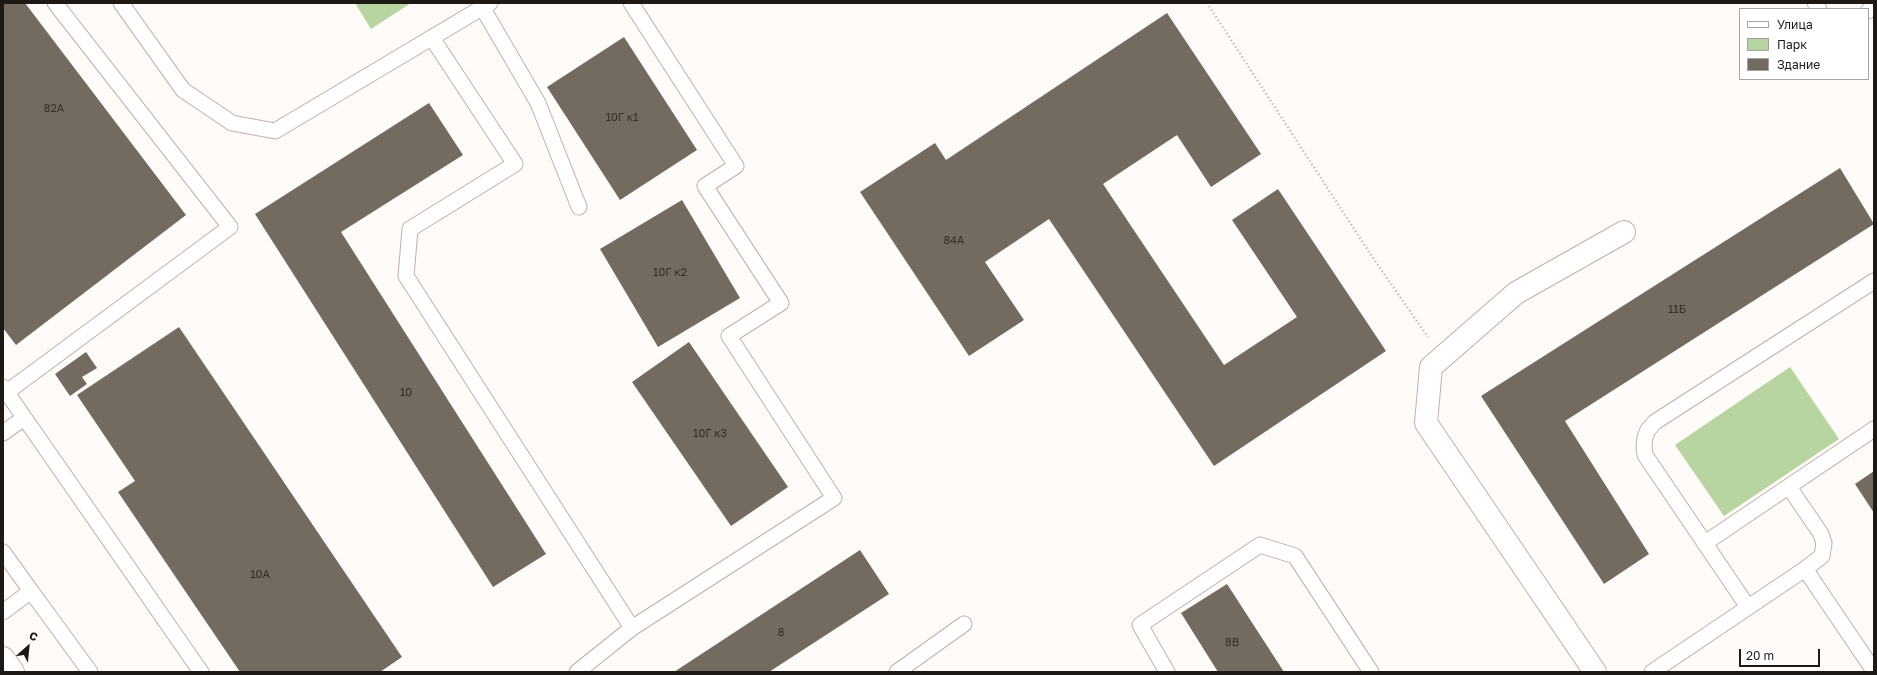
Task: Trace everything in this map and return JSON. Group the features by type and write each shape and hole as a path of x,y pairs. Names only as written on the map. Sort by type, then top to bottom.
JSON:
{"street":[{"path":"1595,672 1426,423 1431,367 1516,293 1624,232"},
{"path":"3,658 13,672"}],"lane":[{"path":"55,3 230,227 5,390 199,671"},
{"path":"121,3 183,90 232,123 275,131 486,5 538,103 579,207"},
{"path":"577,672 632,628 834,498 729,336 781,303 706,186 736,166 630,3"},
{"path":"432,38 515,164 410,229 406,276 632,628"},
{"path":"1748,607 1645,455 1644,446 1648,430 1655,422 1874,281"},
{"path":"3,434 24,418"},
{"path":"1705,543 1874,429"},
{"path":"1652,672 1805,570 1822,556 1824,543 1821,534 1789,486"},
{"path":"1167,672 1140,625 1260,545 1295,556 1371,672"},
{"path":"3,552 90,672"},
{"path":"1805,570 1874,671"},
{"path":"3,612 31,591"},
{"path":"897,672 964,624"}],"path":[{"path":"1207,3 1371,255 1442,358"}],"green space":[{"path":"355,3 411,3 371,29"},
{"path":"1790,367 1839,439 1724,516 1675,445"}],"building":[{"path":"3,3 25,3 186,215 16,345 3,328"},
{"path":"1167,13 1261,154 1211,187 1177,135 1103,184 1224,365 1297,317 1232,220 1278,189 1386,351 1214,466 1049,219 985,262 1024,320 969,356 860,192 935,143 946,160"},
{"path":"624,37 697,150 620,200 547,87"},
{"path":"429,103 463,155 341,232 546,554 493,587 255,214"},
{"path":"1840,168 1874,224 1565,421 1649,554 1604,584 1481,396"},
{"path":"682,200 740,298 658,347 600,249"},
{"path":"179,327 402,657 380,672 240,672 118,492 135,481 77,395"},
{"path":"689,342 788,487 731,526 632,382"},
{"path":"86,352 97,368 82,377 87,384 70,396 55,374"},
{"path":"1874,471 1874,513 1855,484"},
{"path":"860,550 889,594 769,672 674,672"},
{"path":"1227,584 1284,672 1218,672 1181,613"}]}
